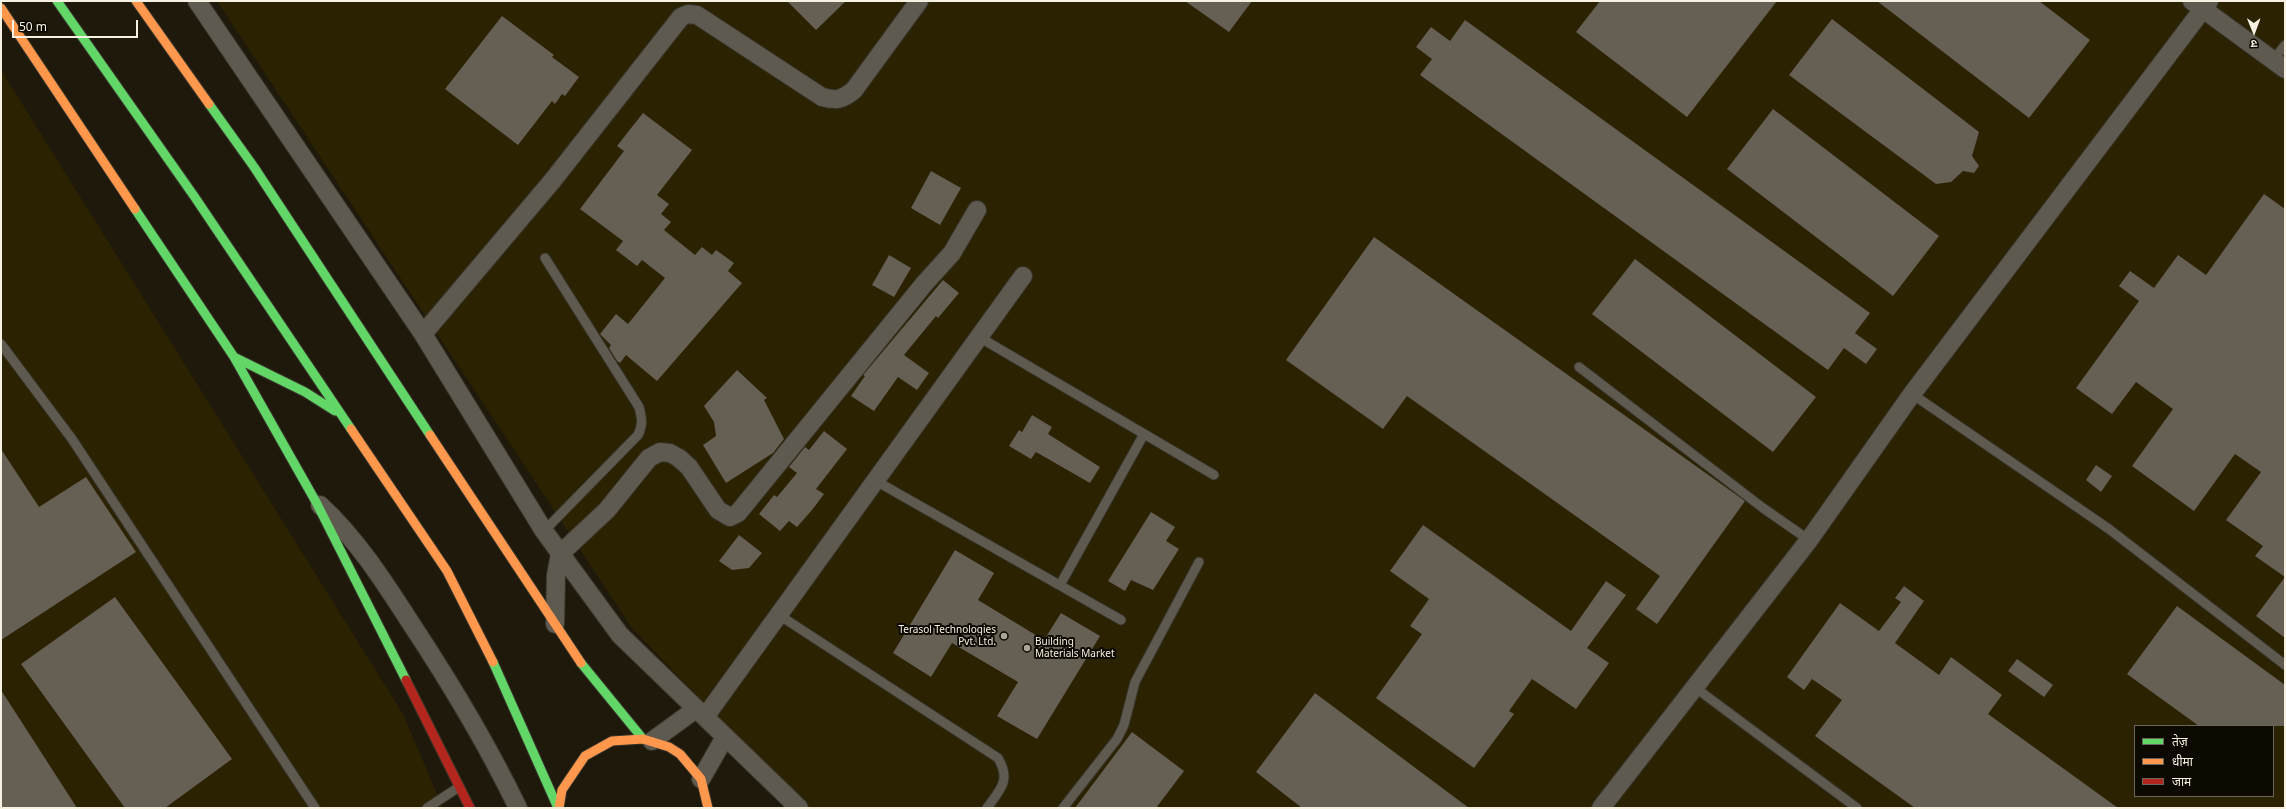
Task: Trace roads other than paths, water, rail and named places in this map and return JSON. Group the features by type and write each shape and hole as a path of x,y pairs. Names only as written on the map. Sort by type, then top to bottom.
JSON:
{"main road":[{"path":"57,1 194,196 447,571 506,687 559,808"},
{"path":"136,1 254,167 573,653 648,740"},
{"path":"1,8 234,357 316,502 388,641 470,808"},
{"path":"234,357 305,392 342,416"},
{"path":"559,808 562,790 585,756 612,741 648,740 669,747 680,754 718,804"},
{"path":"703,785 708,808"}],"street":[{"path":"197,1 423,334 544,531 620,635 799,808"},
{"path":"423,334 553,180 681,17 688,14 697,15 822,97 833,101 844,99 854,90 919,1"},
{"path":"1601,808 1693,686 1809,540 1912,394 2201,4 2279,65"},
{"path":"555,624 556,575 560,554 607,510 649,458 660,452 670,452 689,467 721,512 730,517 738,513 924,284 952,252 977,210"},
{"path":"648,740 701,713 779,615 1023,276"},
{"path":"316,502 342,525 397,601 457,692 518,808"},
{"path":"703,785 725,737"}],"lane":[{"path":"2279,65 2285,45"},
{"path":"544,531 638,435 642,427 640,407 545,258"},
{"path":"979,337 1214,475"},
{"path":"1,344 72,439 315,808"},
{"path":"1579,367 1763,508 1809,540"},
{"path":"1912,394 2108,529 2285,665"},
{"path":"1060,585 1144,434"},
{"path":"876,481 1121,620"},
{"path":"1063,808 1117,739 1124,725 1135,682 1199,562"},
{"path":"779,615 998,758 1005,776 1002,787 987,808"},
{"path":"1693,686 1857,808"},
{"path":"427,808 459,787"}],"place":[{"name":"Terasol Technologies Pvt. Ltd.","path":"1004,636"},
{"name":"Building Materials Market","path":"1027,648"}]}
